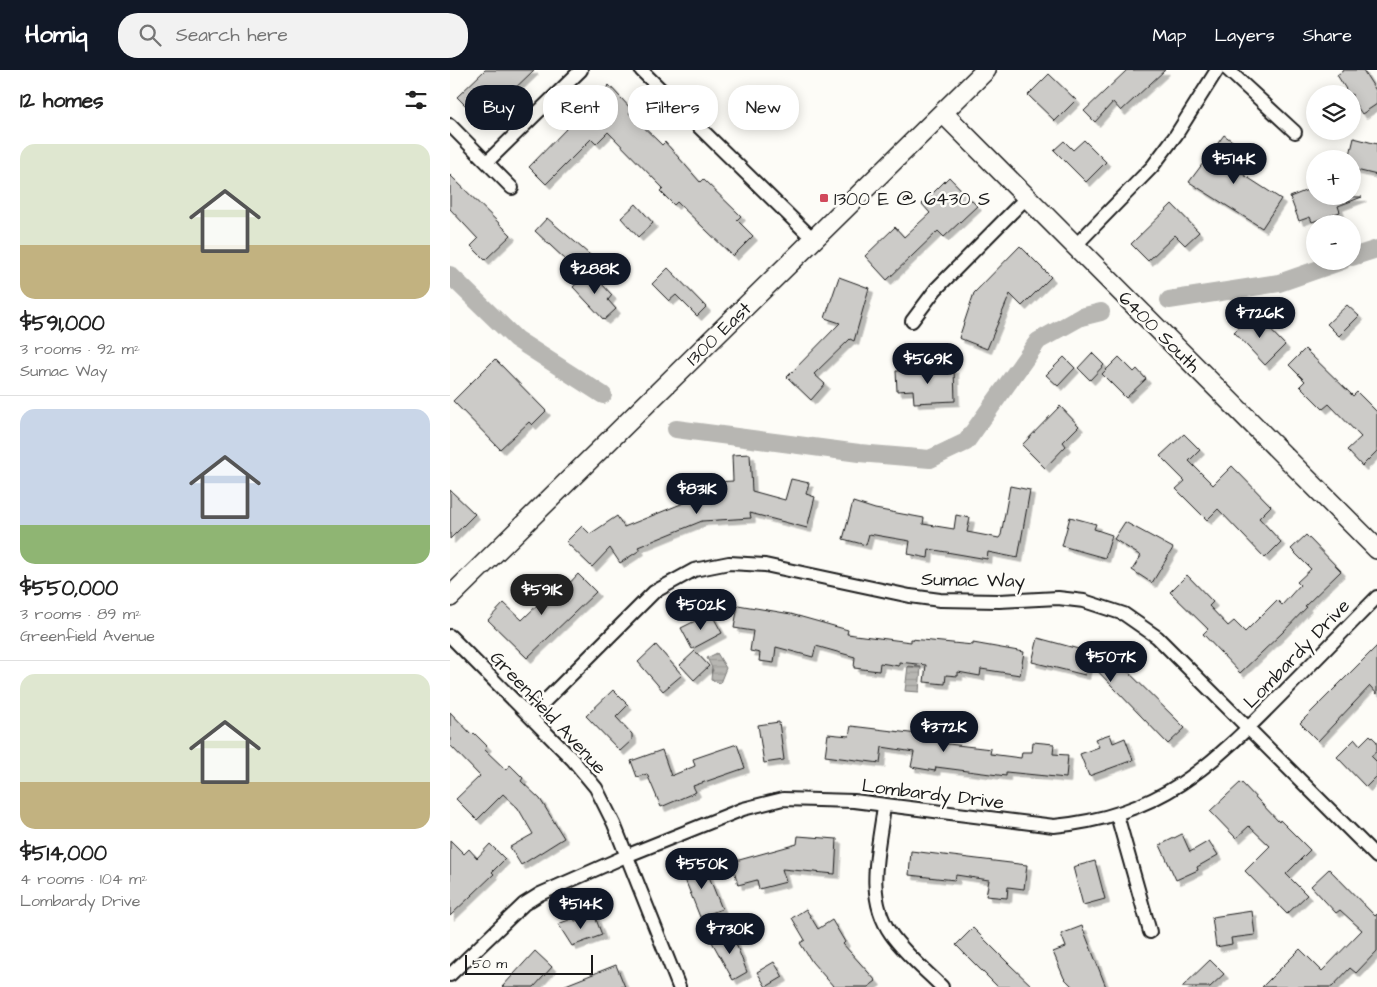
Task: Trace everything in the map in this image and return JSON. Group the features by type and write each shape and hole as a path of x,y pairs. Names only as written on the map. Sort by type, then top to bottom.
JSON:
{"main road":[{"name":"1300 East","path":"450,597 986,70"},
{"name":"6400 South","path":"943,113 1377,549"}],"street":[{"path":"487,162 581,70"},
{"path":"641,70 814,240"},
{"path":"1075,246 1152,167 1176,135 1217,70"},
{"path":"1228,70 1295,132"},
{"path":"450,125 512,188"},
{"path":"912,320 936,288 1027,197"},
{"name":"Sumac Way","path":"530,716 654,592 694,570 720,564 747,563 765,565 910,596 970,601 1058,598 1084,601 1124,614 1147,628 1377,856"},
{"name":"Lombardy Drive","path":"450,975 524,904 540,894 626,856 743,809 783,799 854,801 1054,826 1087,823 1117,815 1172,790 1218,757 1249,728 1377,597"},
{"name":"Greenfield Avenue","path":"450,636 581,768 596,788 609,812 679,987"},
{"path":"884,806 875,882 880,913 897,941 942,987"},
{"path":"1117,815 1150,932"}],"shaded area":[{"path":"717,653 726,668 720,683 711,680 712,668 707,658"},
{"path":"908,666 921,667 919,692 905,691"}],"building":[{"path":"485,70 534,70 518,85 469,85"},
{"path":"1127,70 1165,70 1121,111 1113,102 1095,122 1084,111"},
{"path":"1344,70 1363,70 1377,92 1377,104 1362,114 1361,85 1343,85 1337,75"},
{"path":"1049,74 1076,100 1055,121 1028,95"},
{"path":"465,89 465,105 457,97"},
{"path":"618,95 628,106 628,130 647,130 662,145 665,142 700,182 703,179 741,216 737,220 753,236 733,256 677,202 674,205 660,191 663,188 608,132 596,144 591,139 546,184 529,167 565,130 618,130"},
{"path":"1224,135 1242,148 1230,166 1281,199 1262,228 1189,182"},
{"path":"1084,140 1106,162 1086,182 1054,150 1064,141 1073,150"},
{"path":"1354,140 1377,144 1377,175 1361,171 1361,150 1351,150"},
{"path":"450,175 511,235 485,260 471,246 478,239 450,209"},
{"path":"949,177 977,206 944,237 938,231 887,280 865,256 895,227 904,237 930,213 922,204"},
{"path":"1306,191 1306,205 1341,205 1338,206 1340,212 1332,215 1306,215 1306,218 1299,221 1290,197"},
{"path":"636,204 653,223 638,237 621,218"},
{"path":"1172,204 1199,232 1185,245 1175,235 1148,261 1131,244"},
{"path":"547,218 596,260 582,275 535,231"},
{"path":"1020,246 1051,277 1022,306 1010,294 987,349 959,338 974,293"},
{"path":"668,268 706,307 697,316 676,295 669,301 652,284"},
{"path":"590,271 612,295 608,300 616,309 604,320 573,287"},
{"path":"839,277 869,288 854,341 850,339 814,374 825,384 811,400 787,377 840,323 825,318"},
{"path":"1347,305 1359,316 1339,336 1327,324"},
{"path":"1254,313 1285,345 1265,365 1234,332"},
{"path":"1305,349 1353,396 1357,392 1377,412 1377,451 1362,466 1347,450 1361,437 1329,404 1323,409 1300,386 1305,381 1289,365"},
{"path":"1092,353 1104,365 1090,380 1078,368"},
{"path":"1064,357 1075,368 1058,386 1046,375"},
{"path":"1119,357 1134,372 1137,369 1146,379 1126,398 1102,374"},
{"path":"495,359 546,411 532,425 529,422 500,449 453,401"},
{"path":"954,369 955,401 914,403 913,390 897,391 896,371"},
{"path":"1060,406 1079,426 1063,442 1066,446 1045,468 1022,445"},
{"path":"1184,434 1200,450 1189,461 1213,485 1232,466 1271,506 1259,518 1281,542 1265,558 1218,509 1207,520 1176,489 1185,481 1160,456"},
{"path":"750,454 752,491 785,500 791,479 809,483 806,494 815,497 807,528 750,513 751,518 702,521 638,547 640,550 620,563 610,548 592,567 566,542 582,526 590,534 617,516 624,527 701,496 701,492 717,491 716,482 733,481 732,455"},
{"path":"1010,486 1030,490 1018,558 988,552 987,559 929,549 928,558 908,554 910,541 869,534 866,545 843,539 853,502 875,509 924,518 923,524 954,529 956,515 970,518 967,532 999,538"},
{"path":"450,490 475,514 450,539"},
{"path":"1070,517 1096,524 1094,529 1112,535 1105,558 1062,546"},
{"path":"1125,522 1173,548 1152,583 1132,570 1141,556 1114,539"},
{"path":"1306,535 1341,571 1305,606 1307,607 1282,633 1240,673 1203,634 1208,629 1170,592 1187,575 1213,602 1209,606 1228,626 1234,621 1245,632 1277,600 1282,605 1300,585 1297,582 1311,569 1291,549"},
{"path":"578,574 596,592 527,658 488,620 504,603 522,620 560,583 565,588"},
{"path":"738,605 791,614 848,630 847,634 911,642 911,639 973,645 973,643 1024,652 1020,675 981,669 980,676 958,672 958,676 946,675 945,684 924,682 926,665 899,662 899,666 880,663 879,671 854,668 855,657 816,646 813,657 776,647 774,663 759,661 760,653 750,651 753,631 734,628"},
{"path":"711,613 722,633 692,649 681,628"},
{"path":"1038,638 1108,657 1110,654 1185,728 1168,744 1088,661 1085,675 1032,662"},
{"path":"656,645 682,675 663,691 638,662"},
{"path":"1377,646 1377,694 1370,686 1318,741 1300,723"},
{"path":"695,651 709,666 694,680 680,665"},
{"path":"613,690 628,705 616,717 632,734 632,740 620,751 586,716"},
{"path":"450,712 472,735 474,733 487,746 484,749 506,770 510,765 523,778 521,781 540,799 564,838 521,865 510,847 533,834 518,808 503,794 477,820 456,799 480,776 450,745"},
{"path":"779,722 784,760 764,763 758,725"},
{"path":"851,726 918,734 919,728 941,732 940,743 991,749 990,754 1021,758 1022,752 1032,752 1033,742 1054,744 1053,754 1068,755 1066,778 1006,772 1006,776 936,767 935,771 911,767 914,752 882,747 880,763 825,756 828,734 849,736"},
{"path":"1110,734 1113,743 1125,738 1133,760 1089,776 1080,754 1099,747 1095,739"},
{"path":"1370,735 1377,742 1377,751 1371,756 1377,762 1377,776 1366,787 1337,757 1355,739 1360,745"},
{"path":"737,744 745,768 693,786 696,792 661,807 647,774 637,777 631,761 662,750 671,776 695,766 693,759"},
{"path":"1241,782 1279,822 1280,820 1310,850 1286,874 1307,895 1287,914 1245,871 1270,846 1249,826 1236,838 1210,811"},
{"path":"1182,834 1190,852 1209,841 1218,855 1197,867 1198,870 1176,880 1160,845"},
{"path":"798,836 837,839 835,874 782,869 786,882 759,889 757,880 738,885 732,862 797,844"},
{"path":"450,840 464,854 469,849 477,858 490,844 505,859 492,872 494,874 450,916"},
{"path":"911,851 1027,865 1024,889 1008,887 1007,898 986,896 989,880 956,875 955,880 909,875"},
{"path":"1095,861 1105,899 1083,905 1073,867"},
{"path":"704,864 722,909 700,917 682,872"},
{"path":"1329,869 1375,916 1377,914 1377,951 1356,973 1350,968 1332,987 1262,987 1300,949 1322,971 1362,930 1340,910 1336,913 1311,886"},
{"path":"806,909 818,929 832,920 845,942 843,944 876,981 868,987 834,987 812,962 800,943 805,940 792,918"},
{"path":"1252,911 1255,935 1231,938 1232,944 1216,947 1212,917"},
{"path":"594,914 602,935 572,946 558,924 574,918 575,921"},
{"path":"1082,926 1106,987 1073,987 1064,978 1053,952 1066,947 1061,934"},
{"path":"973,928 1033,987 998,987 956,945"},
{"path":"731,931 747,972 733,980 712,942"},
{"path":"535,951 552,967 534,987 502,987"},
{"path":"1210,960 1224,974 1210,987 1182,987"},
{"path":"774,962 783,977 766,987 757,972"},
{"path":"616,965 625,987 563,987 563,986"}],"waterway":[{"path":"1361,254 1377,249"},
{"path":"1169,300 1279,283 1316,270"},
{"path":"450,275 516,339 603,395"},
{"path":"676,429 859,453 930,459 966,442 1038,341 1081,317 1101,312"}],"place":[{"name":"1300 E @ 6430 S","path":"824,198"}]}
